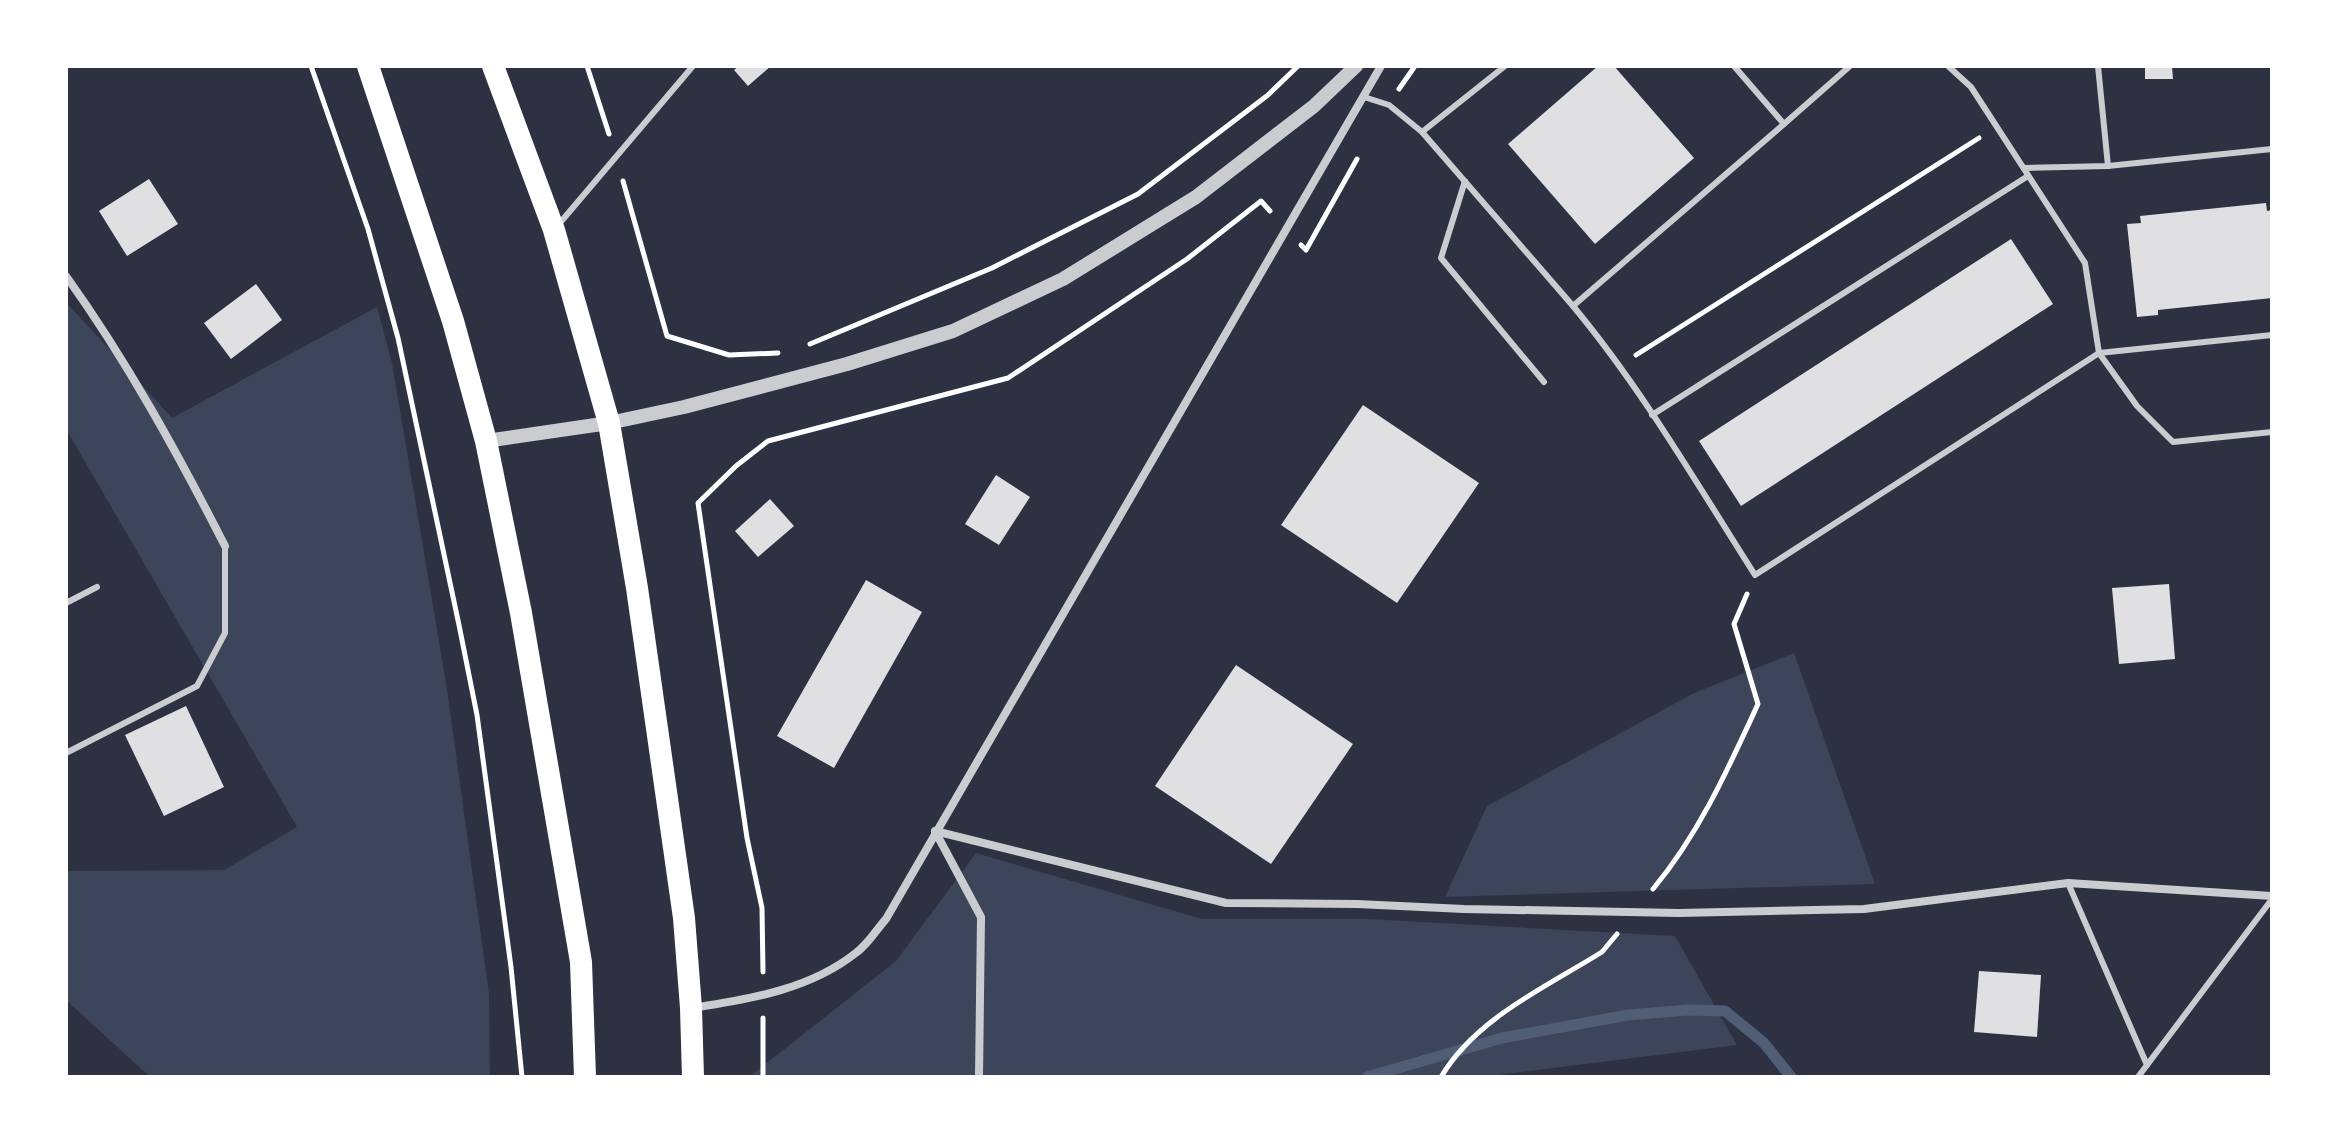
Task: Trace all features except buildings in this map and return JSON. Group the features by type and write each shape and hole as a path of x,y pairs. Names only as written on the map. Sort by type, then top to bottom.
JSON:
{"highway":[{"path":"368,66 453,321 486,441 521,613 581,962 585,1077"},
{"path":"493,66 554,230 609,423 637,588 684,918 693,1077"}],"street":[{"path":"486,441 609,423 684,407 953,331 1063,279 1196,197 1314,106 1356,66"},
{"path":"691,1008 764,997 826,973 860,951 886,919 1381,66"},
{"path":"66,276 182,463 225,546"},
{"path":"935,831 1226,903 1634,912 1864,909 2068,883 2272,898"},
{"path":"935,831 981,917 979,1077"}],"lane":[{"path":"554,230 693,66"},
{"path":"1422,132 1505,66"},
{"path":"1734,66 1784,124"},
{"path":"1573,306 1850,66"},
{"path":"1948,66 1971,87 2085,263 2099,353 2137,406 2173,442 2272,432"},
{"path":"2098,66 2108,166"},
{"path":"1364,97 1389,105 1422,132 1573,306 1619,366 1755,575 2099,353 2272,335"},
{"path":"2024,168 2108,166 2272,149"},
{"path":"1652,415 2028,176"},
{"path":"1465,181 1441,258 1544,382"},
{"path":"66,753 197,686 225,633 225,546"},
{"path":"66,603 97,587"},
{"path":"2068,883 2147,1065"},
{"path":"2138,1077 2272,898"}],"path":[{"path":"311,66 368,229 398,338 462,640 479,731 511,967 522,1077"},
{"path":"587,66 667,336 729,355 790,353"},
{"path":"804,347 992,268 1138,194 1268,95 1298,66"},
{"path":"1389,105 1415,66"},
{"path":"1619,366 1997,127"},
{"path":"763,1077 762,908 747,838 698,503 736,466 768,441 1008,378 1187,259 1261,201 1306,250 1360,154"},
{"path":"1441,1077 1447,1066 1486,1024 1602,952 1678,860 1718,789 1758,704 1734,624 1755,575"}],"shaded area":[{"path":"66,302 172,418 377,307 392,363 447,689 489,994 490,1077 150,1077 66,1000 66,871 224,870 297,827 66,429"},
{"path":"1794,653 1875,884 1445,897 1487,806 1694,693"},
{"path":"976,853 1202,919 1368,919 1675,936 1737,1045 1482,1077 749,1077 896,961"}],"waterway":[{"path":"1367,1077 1502,1038 1628,1015 1688,1010 1725,1011 1764,1043 1791,1077"}]}
